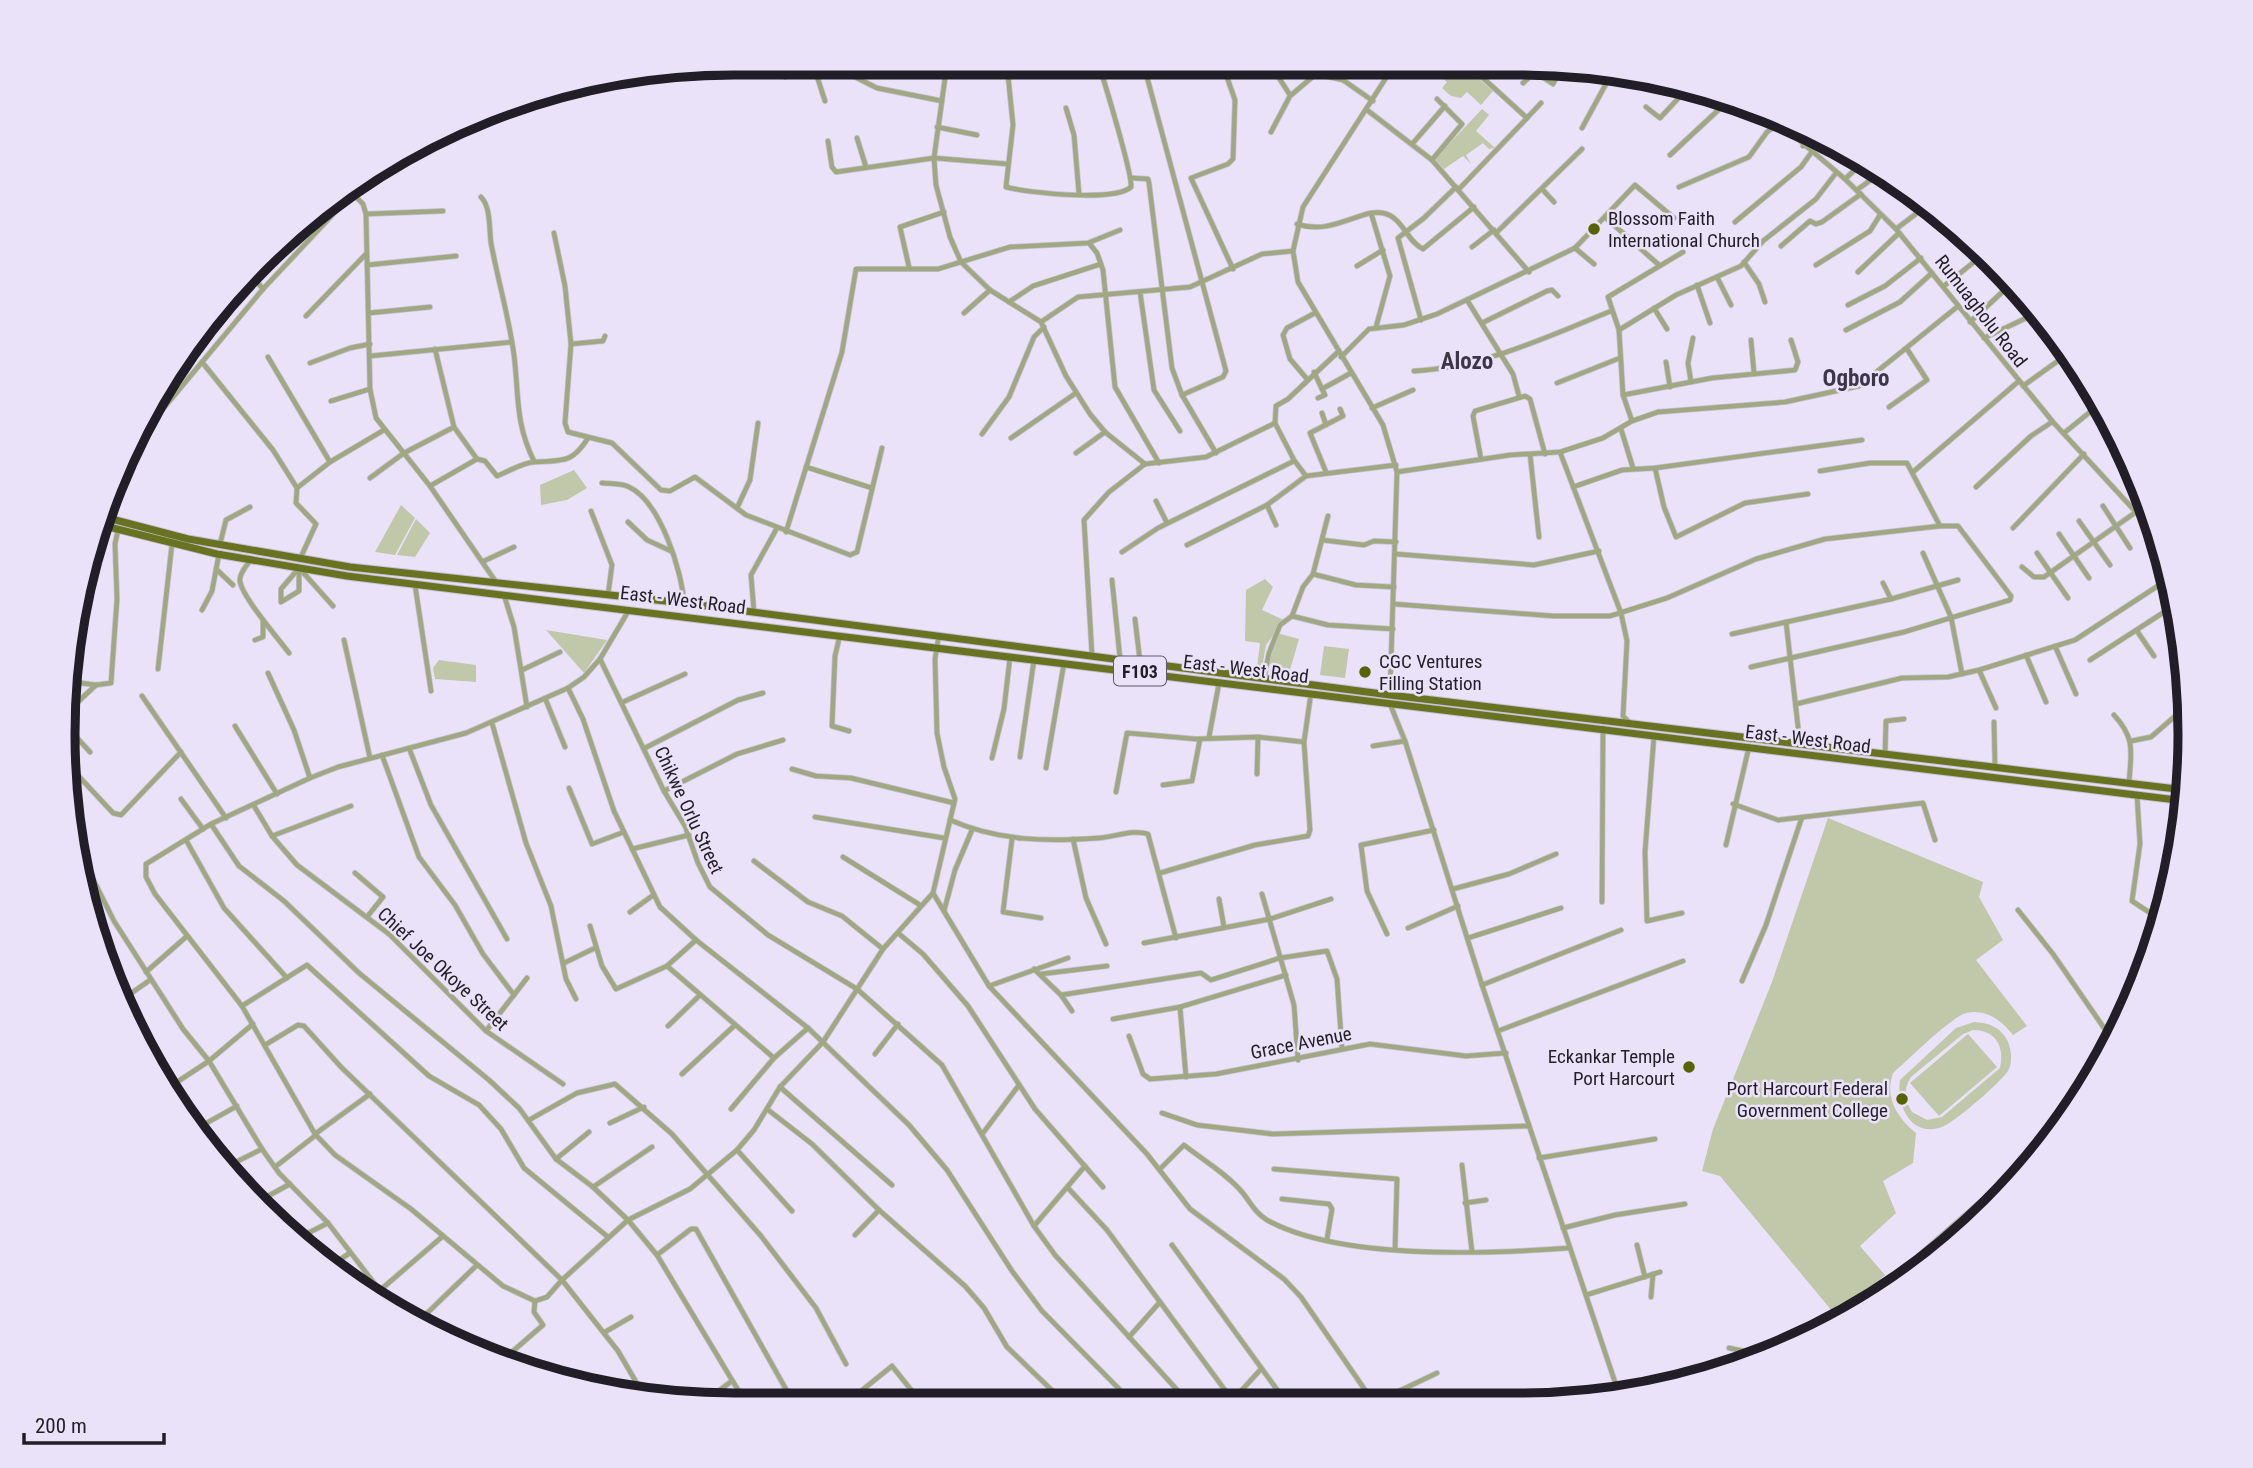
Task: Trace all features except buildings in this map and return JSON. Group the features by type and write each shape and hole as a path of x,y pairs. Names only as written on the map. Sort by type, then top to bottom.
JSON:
{"main road":[{"name":"East - West Road","path":"111,519 220,545 300,559 1092,654 1389,699 1603,728 1632,728 1654,735 2174,800"},
{"name":"East - West Road","path":"108,527 250,561 415,584 1311,693 1389,699 2175,789"}],"street":[{"path":"825,101 817,75 852,76 877,88 942,101"},
{"path":"946,75 934,158 944,212 961,262 990,290 1043,325 1076,393 1105,432 1145,464"},
{"path":"1008,75 1013,125 1005,184 1009,188 1079,194 1124,192 1131,187 1133,177 1121,147 1103,75"},
{"path":"1146,75 1204,282 1225,375 1182,395"},
{"path":"1226,75 1235,100 1233,159 1228,164 1191,178 1233,269"},
{"path":"1277,75 1290,96"},
{"path":"1271,132 1290,96 1309,77 1315,75"},
{"path":"1327,75 1343,80 1373,101"},
{"path":"1343,80 1346,75"},
{"path":"1388,75 1307,200 1297,224 1293,251 1295,274 1339,355 1383,425 1396,465 1396,554 1389,699 1616,1385"},
{"path":"1480,75 1527,118"},
{"path":"1523,83 1531,76"},
{"path":"1541,76 1553,84 1556,77"},
{"path":"1582,128 1608,82"},
{"path":"1646,107 1660,118 1680,96"},
{"path":"1432,160 1462,125 1437,99"},
{"path":"1421,320 1397,241 1406,230 1424,218 1457,188 1541,103"},
{"path":"1413,143 1445,106"},
{"path":"1670,155 1721,107"},
{"path":"1066,108 1074,135 1079,194"},
{"path":"1367,110 1432,160 1529,272"},
{"path":"937,127 977,135"},
{"path":"1679,187 1749,157 1767,132 1774,127"},
{"name":"Rumuagholu Road","path":"1790,134 1845,178 1898,231 2053,422 2141,517"},
{"path":"857,138 866,167"},
{"path":"828,141 834,170 934,158 1008,164"},
{"path":"1803,146 1807,141"},
{"path":"1472,247 1543,190 1582,149"},
{"path":"1735,222 1801,167 1811,153"},
{"path":"1845,178 1856,169"},
{"path":"1619,330 1654,308 1744,262 1763,241 1816,199 1836,173"},
{"path":"1133,177 1148,179 1149,183 1172,368 1182,395 1216,453"},
{"path":"1781,246 1810,221 1816,224 1822,222 1873,179"},
{"path":"1306,476 1294,460 1275,423 1276,406 1288,399 1314,372 1367,331 1376,327 1421,320 1576,248 1635,186 1674,218"},
{"path":"1543,190 1554,202"},
{"path":"355,196 363,204 366,214 370,389 376,418 430,486 484,561 496,583"},
{"path":"481,197 486,204 512,342 517,415 534,461"},
{"path":"1297,224 1334,226 1371,213 1390,216 1423,248 1474,207"},
{"path":"366,214 443,211"},
{"path":"1858,272 1920,211"},
{"path":"909,267 900,226 944,212"},
{"path":"1371,213 1389,267 1389,283 1376,327"},
{"path":"159,414 330,214"},
{"path":"1816,265 1870,231 1880,215"},
{"path":"1606,218 1659,265"},
{"path":"786,532 842,352 855,271 861,268 938,269 1010,247 1088,243 1120,230"},
{"path":"554,233 565,286 571,344 565,423 568,432 612,443 661,490 670,491 695,477 737,508 777,528 854,554 882,448"},
{"path":"1088,243 1102,263 1115,387 1159,463"},
{"path":"1576,248 1594,264"},
{"path":"1357,266 1384,250"},
{"path":"982,434 1009,397 1034,337 1043,325 1078,297 1178,290 1204,282 1262,254 1293,251"},
{"path":"1632,421 1623,395 1619,330 1608,297 1683,252"},
{"path":"306,316 367,253"},
{"path":"367,265 456,256"},
{"path":"1847,305 1885,286 1921,258"},
{"path":"1944,286 1976,260"},
{"path":"1744,262 1759,284 1765,302"},
{"path":"1009,302 1033,286 1102,263"},
{"path":"1846,330 1900,302 1933,272"},
{"path":"1717,277 1731,305"},
{"path":"256,281 263,289"},
{"path":"1698,285 1710,323"},
{"path":"964,313 990,290"},
{"path":"1482,323 1547,291 1552,290 1558,296"},
{"path":"1970,322 2005,290"},
{"path":"1140,292 1154,390 1180,431"},
{"path":"1467,300 1513,374 1519,396"},
{"path":"369,313 430,307"},
{"path":"1398,472 1481,459 1560,452 1658,412 1805,399 1859,386 1957,307"},
{"path":"1654,308 1667,329"},
{"path":"1414,371 1449,369 1501,355 1611,311"},
{"path":"1307,379 1290,359 1283,335 1287,328 1315,313"},
{"path":"1984,338 2028,317"},
{"path":"571,344 603,341 606,336"},
{"path":"1691,382 1688,363 1693,338"},
{"path":"1751,340 1754,373"},
{"path":"1623,395 1691,382 1797,369 1798,362 1791,340"},
{"path":"370,356 512,342"},
{"path":"310,363 350,348 370,344"},
{"path":"435,349 454,428 477,460"},
{"path":"1889,407 1927,380 1907,349"},
{"path":"268,357 330,462"},
{"path":"1558,383 1620,358"},
{"path":"1913,472 2021,384 2060,358"},
{"path":"202,362 273,450 298,488 298,507 316,524 300,559"},
{"path":"1666,362 1670,387"},
{"path":"1314,372 1325,395 1318,398"},
{"path":"1322,388 1351,373"},
{"path":"331,401 370,389"},
{"path":"1373,408 1413,390"},
{"path":"1012,438 1076,393"},
{"path":"1481,459 1473,416 1475,411 1519,396 1530,399 1545,453"},
{"path":"1326,472 1310,433 1343,416 1340,409"},
{"path":"2064,433 2092,410"},
{"path":"1322,413 1326,425"},
{"path":"1976,487 2031,436 2053,422"},
{"path":"737,508 750,480 758,423"},
{"path":"1092,654 1084,520 1110,492 1145,464 1194,460 1216,453 1275,423"},
{"path":"370,478 404,453 454,428"},
{"path":"1620,429 1633,468"},
{"path":"298,488 330,462 384,430"},
{"path":"1076,453 1105,432"},
{"path":"430,486 477,460 485,461 496,476 534,461 550,463 574,457 588,438"},
{"path":"1573,488 1633,468 1656,468 1862,440"},
{"path":"1560,452 1620,613 1627,641 1623,716 1632,728"},
{"path":"2013,528 2084,453"},
{"path":"1530,454 1539,537"},
{"path":"1122,552 1167,523 1294,460"},
{"path":"1820,471 1870,463 1903,462 1913,472 1940,526"},
{"path":"1187,545 1267,505 1306,476 1396,465"},
{"path":"806,467 872,488"},
{"path":"1656,468 1664,507 1676,537 1745,503 1808,494"},
{"path":"602,483 630,487 651,505 681,572 684,603"},
{"path":"1156,501 1167,523"},
{"path":"1267,505 1276,525"},
{"path":"2103,506 2130,548"},
{"path":"220,545 226,520 250,508"},
{"path":"591,511 612,565 608,594"},
{"path":"2022,567 2038,579 2074,557 2136,512"},
{"path":"1292,616 1303,587 1313,574 1328,516"},
{"path":"2080,521 2110,565"},
{"path":"628,522 647,540 672,551"},
{"path":"1394,604 1595,618 1667,598 1756,559 1825,539 1940,526 1958,526 2011,598 1904,632 1751,667"},
{"path":"754,613 751,575 777,528"},
{"path":"78,683 96,685 111,683 117,599 115,544 118,530"},
{"path":"2059,534 2089,578"},
{"path":"1322,540 1364,545 1374,541 1396,542"},
{"path":"158,669 172,544"},
{"path":"484,561 514,547"},
{"path":"1396,554 1534,565 1599,551"},
{"path":"2037,553 2068,598"},
{"path":"202,610 212,591 219,554"},
{"path":"1923,554 1951,617 1962,674"},
{"path":"250,561 240,580 262,619 289,653"},
{"path":"299,568 299,592 281,603 281,589 299,568"},
{"path":"299,568 333,606"},
{"path":"216,569 233,585"},
{"path":"1313,574 1356,585 1395,587"},
{"path":"1112,580 1120,658"},
{"path":"1732,635 1891,599 1958,580"},
{"path":"1883,583 1891,599"},
{"path":"415,584 431,691"},
{"path":"1796,704 1902,678 1962,674 2075,640 2160,585"},
{"path":"504,595 522,670 527,707"},
{"path":"629,609 600,659 584,677 568,688 492,723 310,778 211,824 146,864 145,870 155,894 242,1006 315,1135 335,1155 443,1236 503,1286 536,1301 547,1297 628,1220 708,1177 737,1150 780,1087 823,1042 883,949 933,893 955,792 944,767 937,733 939,635"},
{"path":"2090,660 2166,611"},
{"path":"1264,679 1275,637 1284,620 1292,616 1328,625 1393,628"},
{"path":"255,639 263,637 262,619"},
{"path":"1135,619 1140,661"},
{"path":"1786,622 1800,745"},
{"path":"2137,631 2154,656"},
{"path":"840,635 835,656 832,726 849,731"},
{"path":"344,640 370,758"},
{"path":"2055,646 2076,694"},
{"path":"522,670 560,652"},
{"path":"2026,655 2046,702"},
{"path":"992,758 1004,709 1010,656"},
{"name":"Chikwe Orlu Street","path":"600,659 664,791 689,835 702,873 724,901 768,935 857,989 942,1065 1034,1226 1055,1255 1180,1393"},
{"path":"1020,757 1034,659"},
{"path":"1046,768 1064,662"},
{"path":"1979,670 1996,708"},
{"path":"268,673 286,708 310,778"},
{"path":"623,702 685,674"},
{"path":"1209,737 1219,682"},
{"path":"76,703 96,685"},
{"path":"568,688 583,719 624,832 652,896 670,918 808,1028 909,1125 947,1170 1012,1271 1042,1311 1123,1393"},
{"path":"645,748 738,700 763,693"},
{"path":"1160,873 1255,845 1308,836 1310,830 1304,742 1311,693"},
{"path":"142,696 226,818"},
{"path":"545,698 565,747"},
{"path":"2132,741 2151,737 2177,714"},
{"path":"2114,715 2129,731 2132,741 2129,783"},
{"path":"1885,755 1886,721 1904,719"},
{"path":"1994,722 1995,768"},
{"path":"492,723 526,843 551,906 564,963 576,999"},
{"path":"235,726 277,794"},
{"path":"1602,902 1603,728"},
{"path":"1116,792 1127,733 1200,739 1258,737 1304,742"},
{"path":"1654,735 1645,852 1644,897 1647,921 1682,913"},
{"path":"75,736 90,752"},
{"path":"1257,774 1258,737"},
{"path":"1163,785 1192,781 1200,739"},
{"path":"664,791 737,754 783,740"},
{"path":"1373,746 1405,741"},
{"path":"1726,845 1733,804 1749,747"},
{"path":"409,748 431,805 507,939"},
{"path":"77,774 113,813 121,815 181,752"},
{"path":"382,755 419,857 455,905 483,954 514,995"},
{"path":"792,769 816,776 851,778 954,803"},
{"path":"569,788 592,844 624,832"},
{"path":"2137,795 2141,835 2132,901 2152,914"},
{"path":"181,799 203,829"},
{"path":"1733,804 1778,820 1923,803 1934,840"},
{"name":"Chief Joe Okoye Street","path":"254,806 272,836 297,865 367,917 486,1031 563,1084"},
{"path":"272,836 351,806"},
{"path":"815,817 944,838"},
{"path":"1742,981 1766,925 1802,817"},
{"path":"950,820 972,830 1012,839 1073,839 1148,834 1176,938"},
{"path":"211,824 239,866 284,901 359,973 489,1080 529,1120 556,1160 593,1187 628,1220 657,1255 740,1393"},
{"path":"944,911 955,870 972,830"},
{"path":"1387,934 1367,891 1361,845 1434,830"},
{"path":"632,849 689,835"},
{"path":"1012,839 1003,912 1041,918"},
{"path":"1073,839 1086,898 1106,944"},
{"path":"186,840 223,908 287,978"},
{"path":"1452,889 1509,874 1556,855"},
{"path":"843,858 863,867 920,905"},
{"path":"754,861 808,902 842,916 883,949"},
{"path":"355,873 383,897 367,917"},
{"path":"91,875 114,921 150,980 209,1060 262,1149 290,1184 328,1223 375,1286"},
{"path":"933,893 989,986 1160,1169 1203,1222 1284,1279 1301,1297 1367,1393"},
{"path":"1262,894 1294,1004 1298,1060"},
{"path":"630,912 652,896"},
{"path":"1219,899 1224,927"},
{"path":"1144,943 1270,919 1331,899"},
{"path":"1408,928 1458,906"},
{"path":"1468,938 1561,908"},
{"path":"2018,910 2053,954 2106,1031"},
{"path":"590,926 595,948 611,986 616,989 667,966 696,940"},
{"path":"1482,985 1621,930"},
{"path":"898,933 923,954 968,1006 1019,1085 1055,1134 1102,1187"},
{"path":"146,972 186,937"},
{"path":"564,963 595,948"},
{"path":"1061,995 1197,973 1204,973 1211,980 1280,958 1323,950 1330,953 1336,979 1342,1049"},
{"path":"989,986 1068,958"},
{"path":"1498,1031 1683,961"},
{"path":"242,1006 307,965 429,1076 479,1105 501,1129 524,1168 608,1237"},
{"path":"667,966 774,1058"},
{"path":"1041,974 1107,966"},
{"path":"1034,969 1061,995 1072,1011"},
{"path":"1113,1019 1180,1007 1286,975"},
{"path":"486,1031 527,978"},
{"path":"129,995 150,980"},
{"path":"668,1026 699,996"},
{"path":"1180,1007 1186,1077"},
{"path":"175,1082 209,1060 253,1024"},
{"path":"875,1054 898,1024"},
{"path":"265,1045 302,1025 562,1280 605,1332 638,1385"},
{"path":"682,1074 734,1026"},
{"path":"731,1109 774,1058 808,1028"},
{"name":"Grace Avenue","path":"1129,1036 1147,1078 1186,1077 1298,1060 1370,1044 1466,1056 1506,1053"},
{"path":"529,1120 577,1093 611,1082 644,1107 673,1134 708,1177 748,1219 816,1308 846,1364"},
{"path":"983,1133 1019,1085"},
{"path":"780,1087 892,1185"},
{"path":"275,1167 370,1094"},
{"path":"204,1125 237,1106"},
{"path":"610,1123 644,1107"},
{"path":"767,1109 818,1149 879,1210 965,1286 984,1308 1007,1347 1055,1393"},
{"path":"1162,1113 1197,1125 1273,1134 1529,1126"},
{"path":"556,1160 589,1132"},
{"path":"1539,1158 1655,1139"},
{"path":"1160,1169 1184,1144 1242,1192 1257,1213 1283,1228 1327,1239 1395,1250 1472,1252 1569,1248"},
{"path":"593,1187 652,1147"},
{"path":"235,1163 262,1149"},
{"path":"737,1150 792,1211"},
{"path":"1462,1165 1472,1252"},
{"path":"1034,1226 1085,1166"},
{"path":"1274,1168 1397,1179 1395,1250"},
{"path":"266,1197 290,1184"},
{"path":"1068,1188 1107,1230 1226,1393"},
{"path":"1922,1255 1992,1192"},
{"path":"1282,1199 1329,1205 1332,1209 1327,1239"},
{"path":"1465,1203 1486,1200"},
{"path":"1563,1228 1615,1215 1685,1204"},
{"path":"855,1235 879,1210"},
{"path":"306,1234 328,1223"},
{"path":"657,1255 691,1229 696,1229 788,1393"},
{"path":"383,1291 443,1236"},
{"path":"1172,1245 1279,1393"},
{"path":"1637,1245 1644,1277"},
{"path":"338,1261 350,1253"},
{"path":"425,1315 477,1265"},
{"path":"1586,1295 1660,1272"},
{"path":"1651,1297 1653,1274"},
{"path":"513,1351 542,1325 536,1316 536,1301"},
{"path":"1129,1337 1160,1303"},
{"path":"605,1332 631,1317"},
{"path":"1728,1348 1747,1352"},
{"path":"859,1393 892,1366 914,1393"},
{"path":"1239,1393 1261,1369"},
{"path":"1395,1393 1437,1373"},
{"path":"717,1392 732,1381"}],"green space":[{"path":"1439,75 1474,75 1493,91 1481,105 1467,92 1461,98 1451,96 1442,88 1447,82"},
{"path":"1482,109 1489,115 1476,131 1495,148 1489,149 1483,143 1466,155 1471,164 1463,156 1444,169 1435,159"},
{"path":"574,470 587,488 567,500 541,505 540,485"},
{"path":"401,505 415,518 395,555 375,552"},
{"path":"416,519 430,533 415,557 397,555"},
{"path":"1265,579 1273,587 1262,610 1284,620 1266,645 1262,668 1257,667 1260,643 1245,641 1246,590"},
{"path":"546,630 607,640 584,673"},
{"path":"1277,633 1299,639 1290,670 1269,664"},
{"path":"1324,646 1349,649 1345,678 1320,675"},
{"path":"439,660 476,665 476,682 435,679 433,668"},
{"path":"1828,818 1983,882 1979,897 2003,940 1976,960 2027,1026 2013,1035 2004,1025 1987,1014 1966,1013 1940,1031 1893,1073 1890,1091 1894,1107 1916,1133 1913,1163 1883,1181 1896,1213 1860,1246 1885,1275 1860,1297 1833,1312 1720,1176 1702,1171 1713,1129 1772,982"},
{"path":"1974,1022 1996,1028 2009,1045 2009,1069 1959,1117 1944,1126 1923,1128 1915,1124 1904,1110 1899,1090 1900,1080 1956,1028","holes":["1973,1030 1993,1036 1997,1041 2001,1053 2000,1068 1942,1117 1927,1120 1912,1112 1906,1094 1911,1077 1963,1034"]},
{"path":"1968,1034 1997,1067 1939,1116 1910,1083"}],"place":[{"name":"Blossom Faith International Church","path":"1594,229"},
{"name":"CGC Ventures Filling Station","path":"1365,672"},
{"name":"Eckankar Temple Port Harcourt","path":"1689,1067"},
{"name":"Port Harcourt Federal Government College","path":"1902,1099"}],"district":[{"name":"Alozo","path":"1467,361"},
{"name":"Ogboro","path":"1856,378"}]}
